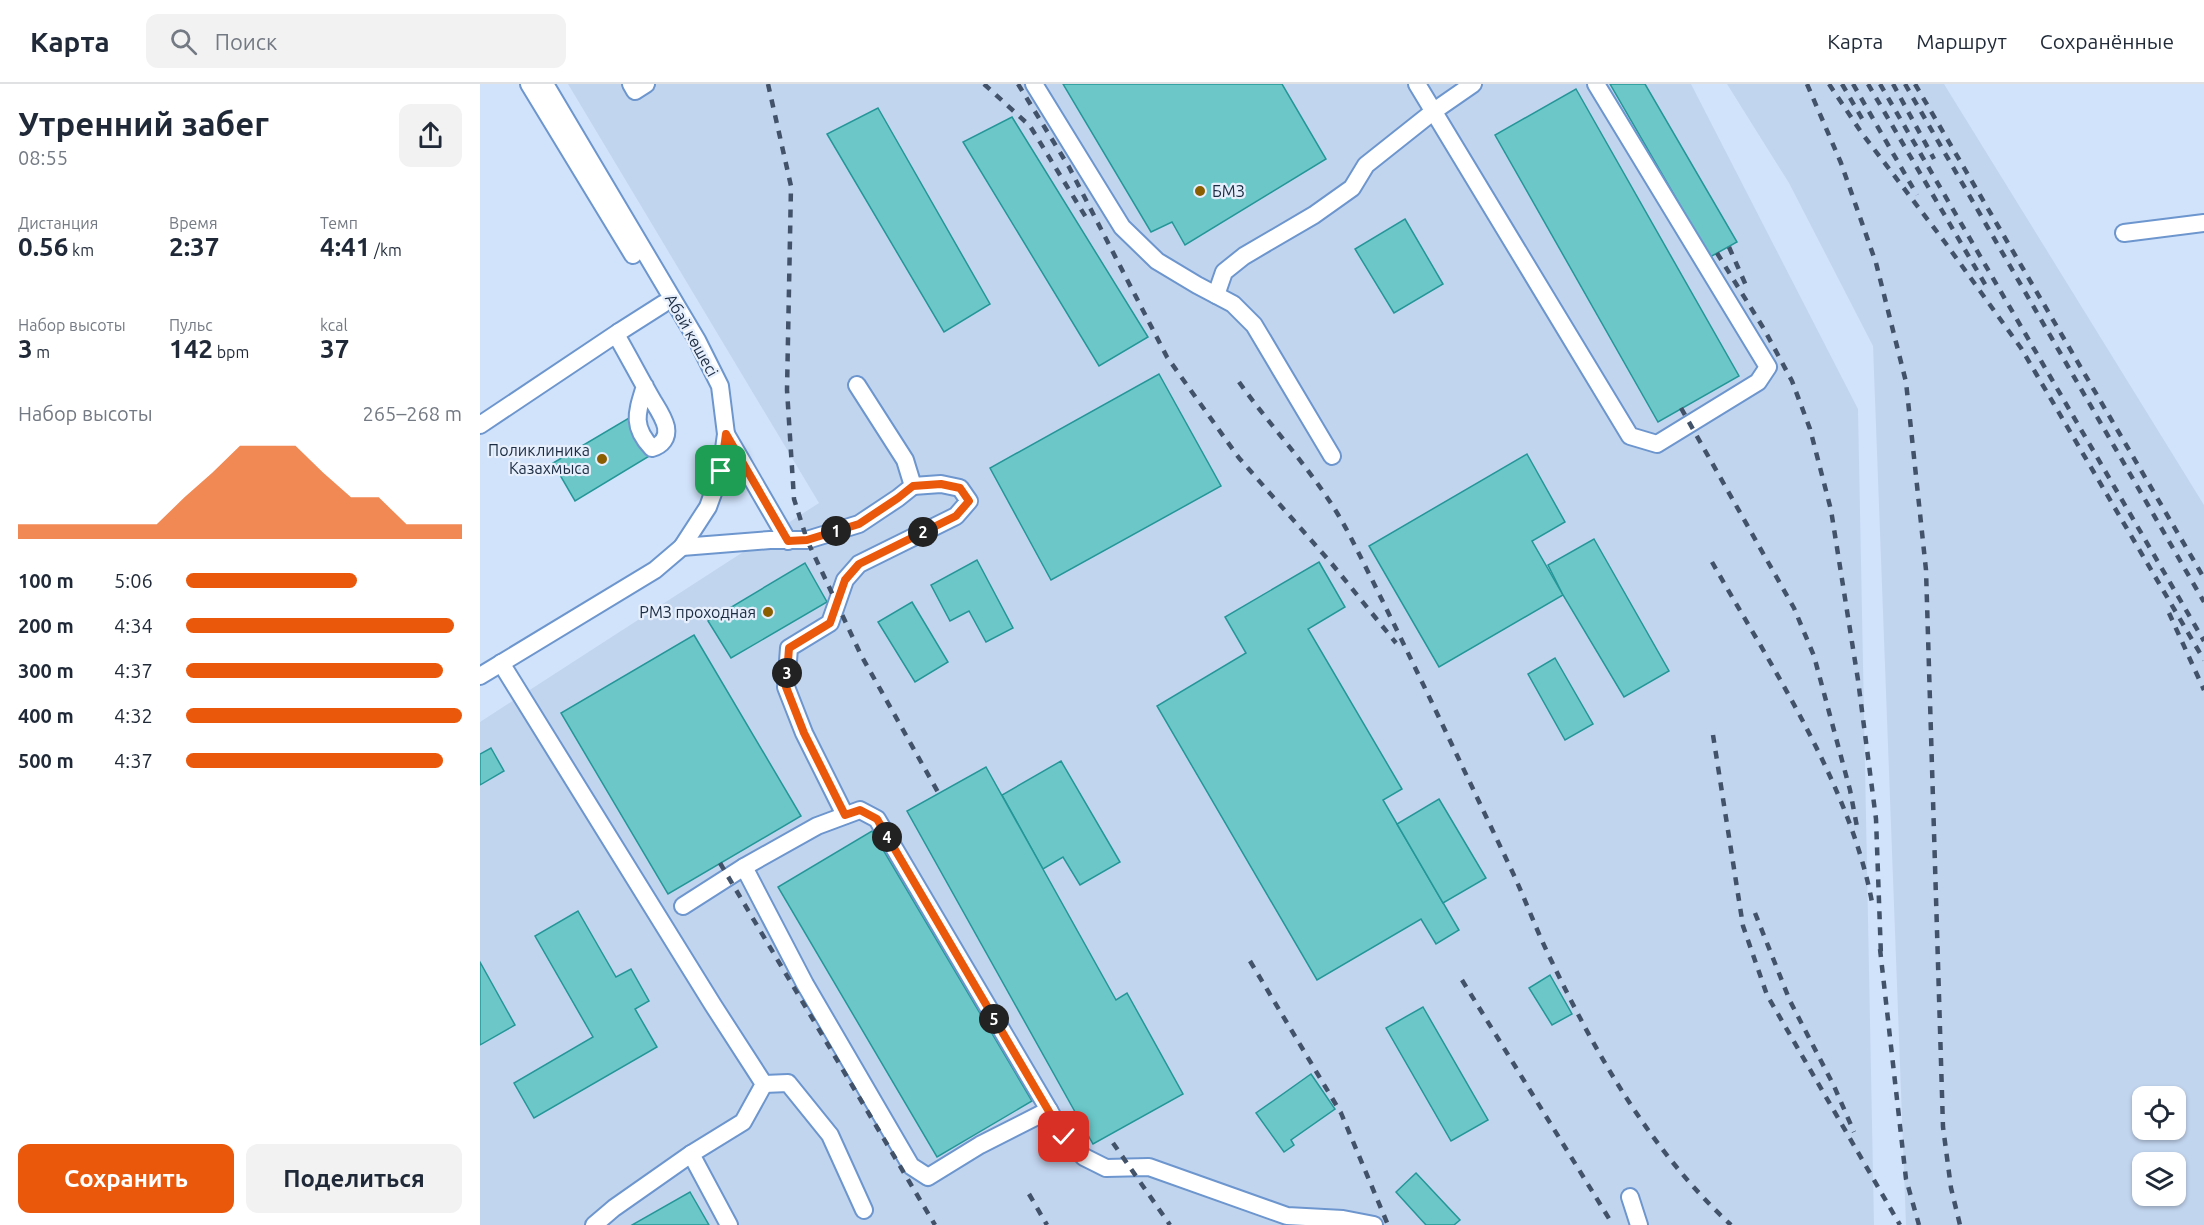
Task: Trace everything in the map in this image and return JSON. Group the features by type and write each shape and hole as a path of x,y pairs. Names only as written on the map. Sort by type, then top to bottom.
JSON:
{"street":[{"name":"Абай көшесі","path":"480,663 666,550 698,506 709,472 715,441 711,393 700,365 529,84"},
{"name":"Абай көшесі","path":"480,676 655,570 682,547 708,507 721,471 726,434 720,387 697,340 545,84"},
{"path":"631,84 635,91 646,84"},
{"path":"1034,84 1122,227 1156,261 1233,304 1254,325 1332,456"},
{"path":"1417,84 1630,436 1657,444 1758,381 1768,367 1596,84"},
{"path":"1216,295 1224,272 1244,256 1314,215 1352,188 1366,165 1434,111 1473,84"},
{"path":"2124,233 2204,223"},
{"path":"480,425 663,304"},
{"path":"619,332 618,338 645,386"},
{"path":"857,385 905,460 913,486"},
{"path":"726,434 788,541"},
{"path":"682,547 770,540 807,540 859,524 913,486 941,484 960,488 969,501 956,516 859,564 845,580 830,623 789,648 786,687 804,733 845,815"},
{"path":"501,663 713,1005 764,1083"},
{"path":"683,906 744,867 817,826 860,810 877,819 1064,1137 1084,1157 1106,1168 1149,1167 1287,1216 1343,1219 1374,1225"},
{"path":"744,867 805,984 911,1166 928,1177 980,1145 1049,1110"},
{"path":"594,1225 614,1208 691,1154 742,1122 764,1083"},
{"path":"764,1083 788,1083 830,1135 864,1210"},
{"path":"691,1154 729,1225"},
{"path":"1630,1197 1639,1225"}],"shaded area":[{"path":"568,84 1691,84 1858,409 1874,1225 480,1225 480,722 819,503"},
{"path":"1727,84 1944,84 2204,505 2204,1225 1906,1225 1873,346 1789,183"}],"building":[{"name":"БМЗ","path":"1063,84 1282,84 1326,159 1185,245 1172,222 1151,232"},
{"path":"1610,84 1645,84 1737,242 1710,257"},
{"path":"1576,89 1739,376 1658,422 1495,135"},
{"path":"878,108 990,304 944,332 827,134"},
{"path":"1012,117 1148,337 1099,366 963,142"},
{"path":"1405,219 1443,284 1394,313 1355,249"},
{"path":"1159,374 1221,486 1051,580 990,468"},
{"name":"Поликлиника Казахмыса","path":"629,418 651,455 575,501 553,463"},
{"path":"1527,454 1565,522 1532,541 1563,595 1439,667 1369,546"},
{"path":"1594,539 1669,671 1624,697 1563,595 1548,565"},
{"path":"977,560 1013,628 986,642 969,611 950,621 931,585"},
{"path":"1319,562 1345,607 1308,629 1402,789 1383,800 1459,930 1436,944 1421,919 1317,980 1157,706 1246,653 1225,617"},
{"name":"РМЗ проходная","path":"805,563 827,602 731,658 708,621"},
{"path":"912,602 948,662 915,682 878,622"},
{"path":"694,635 801,816 668,894 561,713"},
{"path":"1555,658 1593,724 1565,740 1528,674"},
{"path":"491,748 504,771 480,785 480,754"},
{"path":"1061,761 1120,862 1080,885 1063,857 1043,869 1002,795"},
{"path":"986,767 1116,1000 1127,993 1183,1094 1093,1144 907,811"},
{"path":"1439,799 1486,878 1443,903 1397,824"},
{"path":"872,831 1032,1101 937,1157 778,887"},
{"path":"578,911 616,977 631,969 649,1001 635,1009 657,1047 534,1118 514,1083 593,1037 535,936"},
{"path":"480,962 515,1025 480,1045"},
{"path":"1550,975 1572,1014 1552,1025 1529,988"},
{"path":"1423,1007 1488,1120 1451,1141 1386,1028"},
{"path":"1311,1074 1335,1109 1291,1140 1294,1145 1284,1152 1256,1113"},
{"path":"1416,1173 1460,1220 1454,1225 1426,1225 1396,1192"},
{"path":"690,1192 709,1225 632,1225"}],"railway":[{"path":"768,84 791,186 787,390 794,499 807,540 861,655 939,794"},
{"path":"984,84 1030,126 1087,219"},
{"path":"1018,84 1069,167 1167,357 1239,458 1332,564 1396,643"},
{"path":"1807,84 1841,163 1876,263 1906,382 1926,570 1943,1127 1951,1188 1960,1225"},
{"path":"1829,84 1861,132 1944,241 2021,348 2204,660"},
{"path":"1842,84 1864,122"},
{"path":"1853,84 1917,195"},
{"path":"1868,84 1989,291"},
{"path":"1880,84 2204,641"},
{"path":"1893,84 1934,159"},
{"path":"1905,84 2204,602"},
{"path":"1915,84 2204,578"},
{"path":"1729,247 1748,290"},
{"path":"1717,253 1764,329 1792,381 1810,429 1831,510 1858,680 1876,819 1881,956"},
{"path":"1239,382 1313,477 1351,538 1413,662 1512,871 1552,962 1608,1068 1629,1102 1676,1167 1731,1225"},
{"path":"1681,408 1794,608 1814,656 1850,790 1858,832"},
{"path":"1712,562 1784,686 1829,774 1848,818 1863,863 1873,908"},
{"path":"2169,613 2204,690"},
{"path":"1713,735 1743,926 1767,995 1900,1225"},
{"path":"720,863 935,1225"},
{"path":"1755,913 1790,1001 1834,1086 1854,1132"},
{"path":"1880,949 1906,1179 1919,1225"},
{"path":"1250,961 1341,1113 1388,1225"},
{"path":"1462,980 1613,1225"},
{"path":"1113,1143 1170,1225"},
{"path":"1029,1194 1047,1225"}],"place":[{"name":"БМЗ","path":"1200,191"},
{"name":"Поликлиника Казахмыса","path":"602,459"},
{"name":"РМЗ проходная","path":"768,612"}],"route":[{"path":"721,471 726,434 788,541 807,540 859,524 913,486 941,484 960,488 969,501 956,516 859,564 845,580 830,623 789,648 786,687 804,733 845,815 860,810 877,819 1064,1137"}]}
